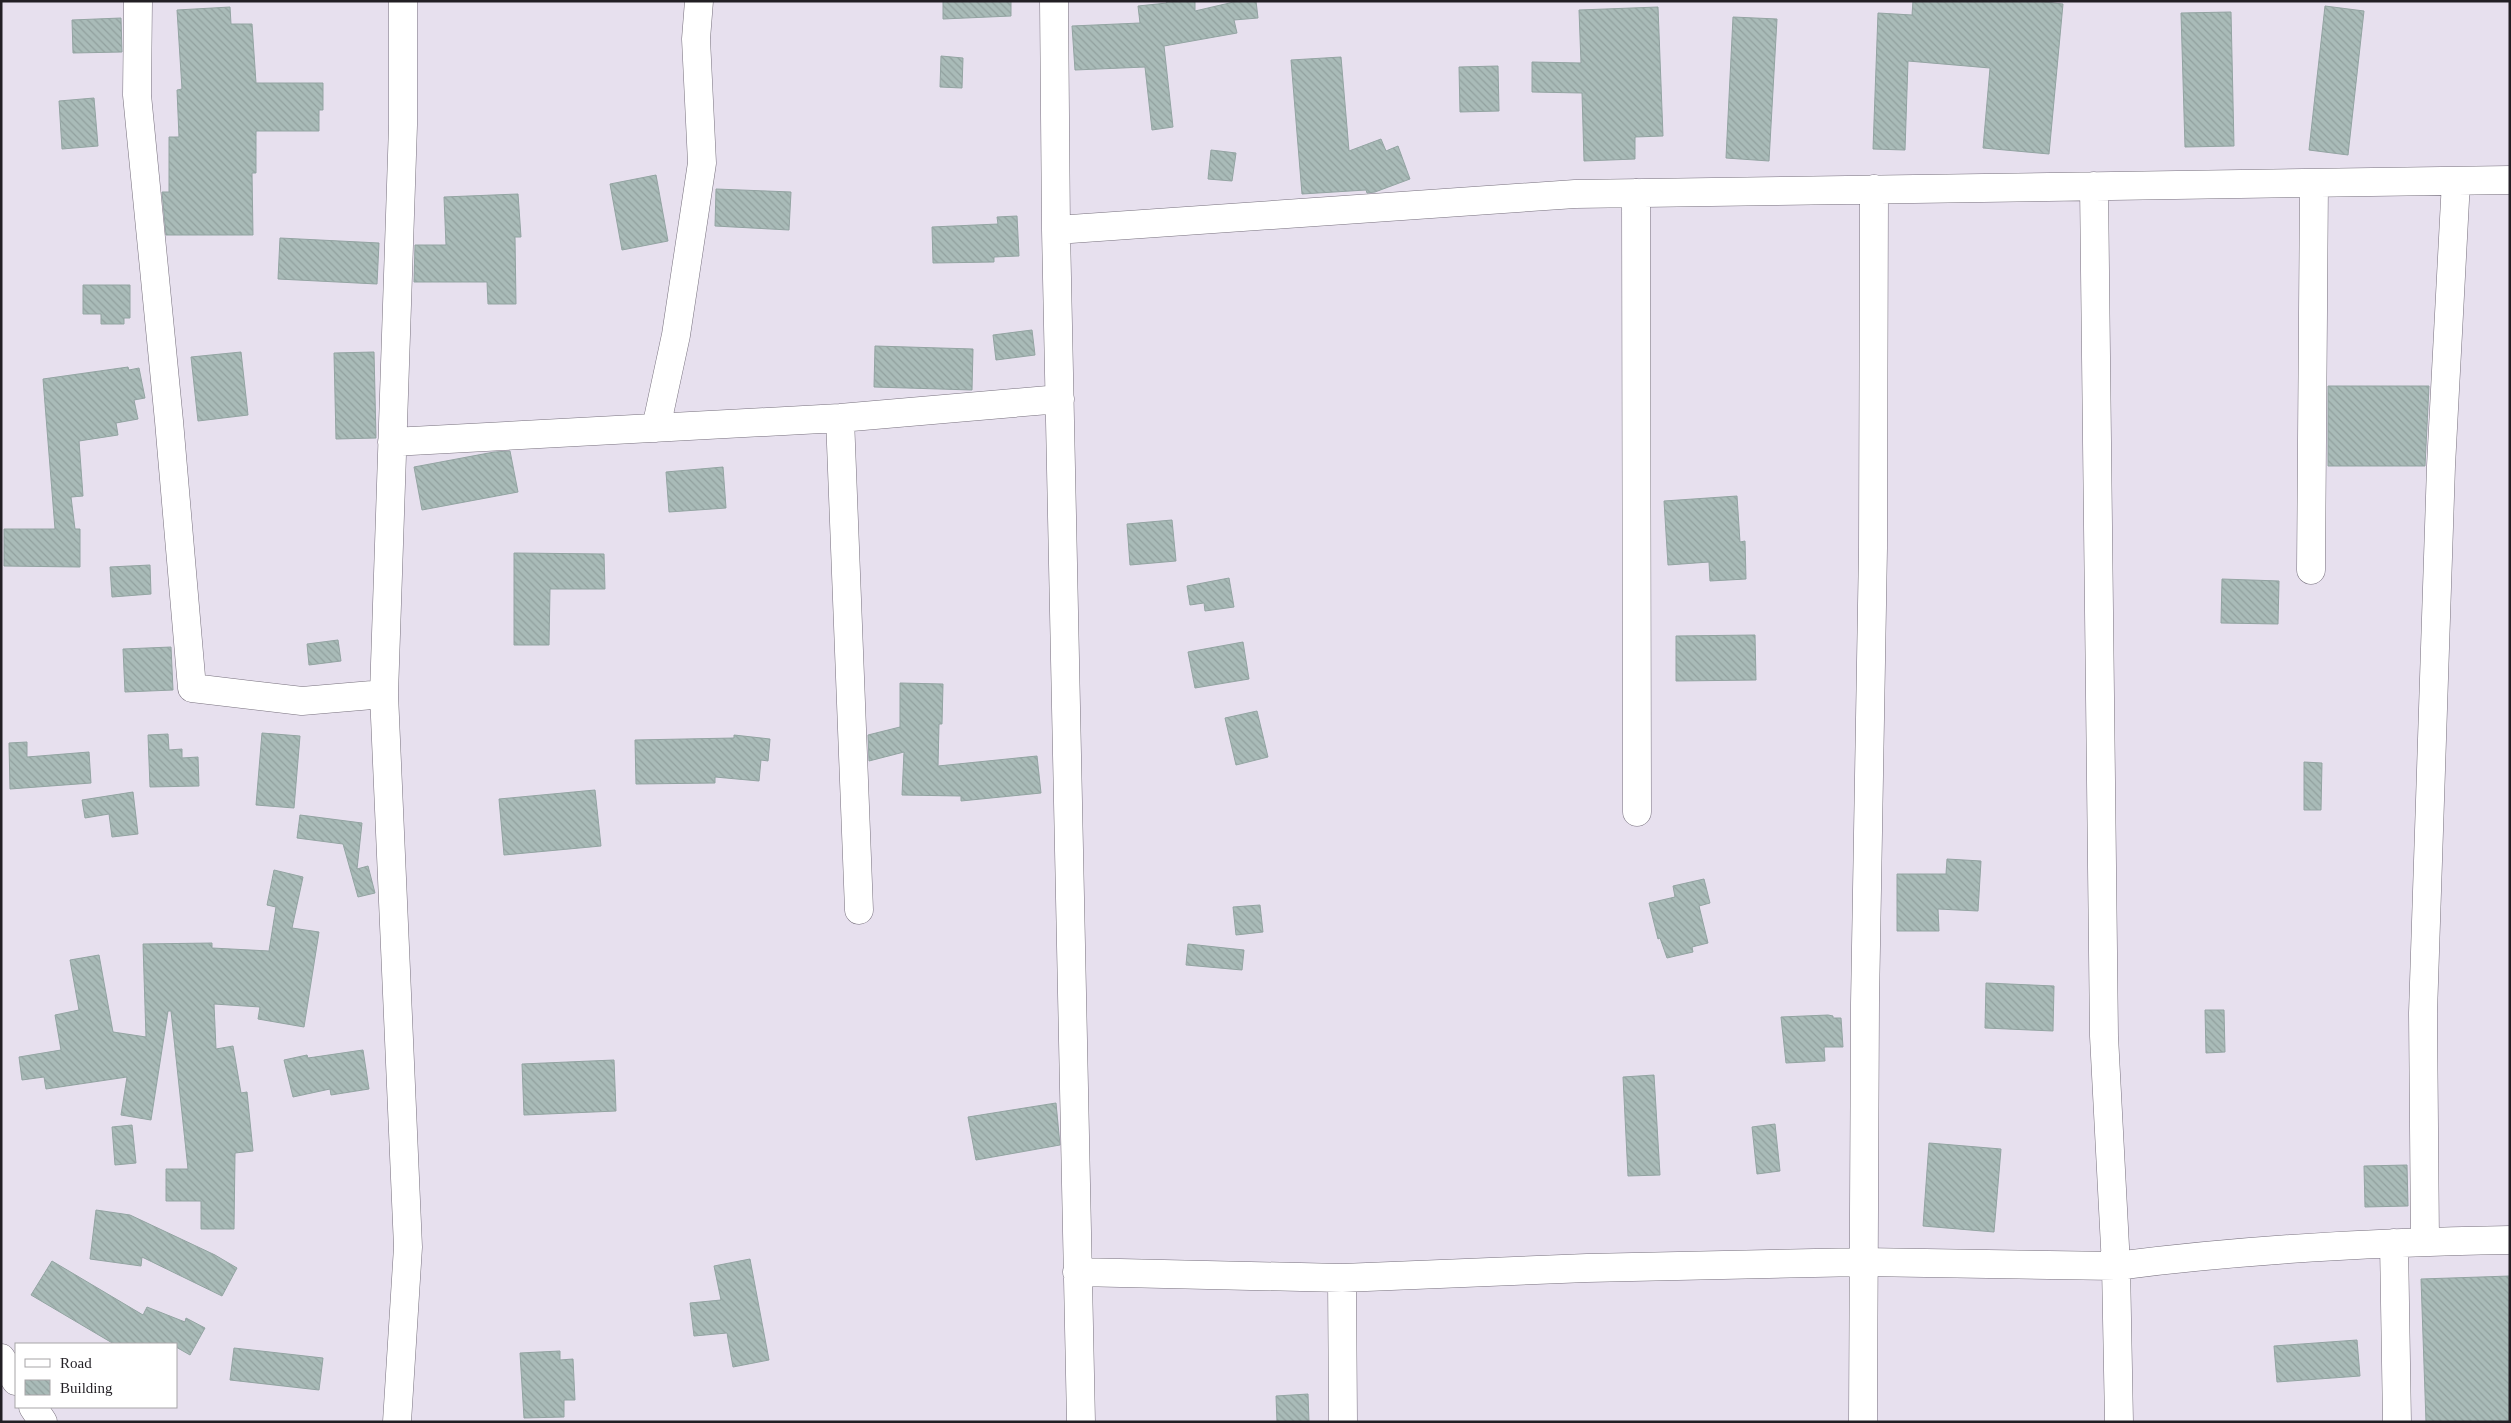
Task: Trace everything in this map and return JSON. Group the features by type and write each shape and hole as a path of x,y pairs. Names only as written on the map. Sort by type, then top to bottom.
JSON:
{"street":[{"path":"138,1 137,95 170,421 192,688 302,701 384,694"},
{"path":"397,1422 408,1247 384,694 403,125 404,1"},
{"path":"656,428 676,335 702,163 696,39 699,1"},
{"path":"1054,1 1056,230 1081,1422"},
{"path":"1056,230 1575,194 2510,180"},
{"path":"2425,1241 2422,1013 2441,466 2456,181"},
{"path":"2311,570 2314,183"},
{"path":"2094,186 2104,1036 2116,1266 2120,1422"},
{"path":"1863,1422 1863,1262 1873,548 1874,189"},
{"path":"1636,193 1637,812"},
{"path":"392,442 840,418 1060,399"},
{"path":"840,418 859,910"},
{"path":"1077,1272 1342,1278 1587,1268 1863,1262 2116,1266 2213,1254 2425,1241 2510,1240"},
{"path":"2394,1243 2397,1422"},
{"path":"1342,1278 1343,1422"},
{"path":"1,1358 15,1379"},
{"path":"34,1408 43,1422"}],"building":[{"path":"943,1 1011,1 1011,16 943,19"},
{"path":"1166,1 1195,1 1195,11 1238,1 1256,1 1258,18 1234,20 1237,33 1164,46 1173,127 1152,130 1145,67 1075,70 1072,26 1140,23 1138,6 1167,3"},
{"path":"1913,1 2037,1 2063,4 2049,154 1983,148 1990,68 1908,61 1905,150 1873,149 1878,13 1912,15"},
{"path":"2325,6 2364,11 2348,155 2309,150"},
{"path":"230,7 231,24 252,24 256,83 323,83 323,110 319,110 319,131 256,131 256,173 252,173 253,235 166,235 162,192 169,192 169,137 179,137 177,90 182,89 177,10"},
{"path":"1658,7 1663,136 1635,137 1635,159 1584,161 1582,93 1532,92 1532,62 1581,63 1579,10"},
{"path":"2231,12 2234,146 2185,147 2181,13"},
{"path":"1733,17 1777,19 1769,161 1726,158"},
{"path":"121,18 122,52 73,53 72,20"},
{"path":"941,56 963,58 962,88 940,87"},
{"path":"1341,57 1349,151 1381,139 1386,151 1398,146 1410,179 1375,192 1367,193 1366,190 1302,194 1291,60"},
{"path":"1498,66 1499,111 1460,112 1459,67"},
{"path":"94,98 98,146 62,149 59,101"},
{"path":"1211,150 1236,153 1232,181 1208,179"},
{"path":"656,175 668,241 622,250 610,184"},
{"path":"716,189 791,192 789,230 715,226"},
{"path":"518,194 521,237 515,237 516,304 488,304 487,282 414,282 415,245 446,245 444,197"},
{"path":"1017,216 1019,256 994,257 994,262 933,263 932,227 998,224 997,217"},
{"path":"280,238 379,243 377,284 278,279"},
{"path":"83,285 130,285 130,318 124,318 124,324 101,324 101,314 83,314"},
{"path":"1032,330 1035,355 996,360 993,335"},
{"path":"875,346 973,349 972,390 874,387"},
{"path":"241,352 248,415 198,421 191,357"},
{"path":"374,352 376,438 336,439 334,353"},
{"path":"128,367 129,370 139,368 145,398 134,400 138,419 116,423 118,435 79,441 83,496 71,497 75,529 80,529 80,567 4,566 4,529 55,529 43,379"},
{"path":"2328,386 2429,386 2425,466 2328,466"},
{"path":"510,451 518,492 422,510 414,467 494,452"},
{"path":"723,467 726,508 669,512 666,472"},
{"path":"1737,496 1740,542 1745,541 1746,579 1710,581 1709,562 1668,565 1664,501"},
{"path":"1172,520 1176,561 1130,565 1127,524"},
{"path":"514,553 604,554 605,589 550,589 549,645 514,645"},
{"path":"150,565 151,594 112,597 110,567"},
{"path":"1229,578 1234,607 1205,611 1204,603 1190,605 1187,586"},
{"path":"2222,579 2279,581 2278,624 2221,623"},
{"path":"1755,635 1756,680 1676,681 1676,636"},
{"path":"338,640 341,661 309,665 307,644"},
{"path":"1243,642 1249,679 1195,688 1188,652"},
{"path":"171,647 173,690 125,692 123,649"},
{"path":"900,683 943,684 942,724 939,724 938,766 1037,756 1041,793 961,801 961,796 902,795 904,752 869,761 868,735 900,727"},
{"path":"1257,711 1268,757 1236,765 1225,718"},
{"path":"262,733 300,736 294,808 256,805"},
{"path":"168,734 169,750 182,749 182,758 198,757 199,786 150,787 148,735"},
{"path":"734,735 770,739 768,761 761,760 759,781 715,777 715,783 636,784 635,740 734,738"},
{"path":"27,742 27,757 89,752 91,783 10,789 9,743"},
{"path":"2304,762 2322,763 2321,810 2304,810"},
{"path":"595,790 601,846 504,855 499,799"},
{"path":"133,792 138,834 112,837 109,814 85,818 82,800"},
{"path":"300,815 362,823 357,869 368,866 375,893 358,897 343,844 297,838"},
{"path":"1947,859 1981,861 1978,911 1938,909 1939,931 1897,931 1897,874 1946,874"},
{"path":"274,870 303,877 292,928 319,932 304,1027 258,1019 260,1007 214,1004 216,1049 233,1046 241,1093 247,1092 253,1151 235,1153 234,1229 201,1229 201,1201 166,1201 166,1169 188,1169 171,1011 168,1011 151,1120 121,1115 127,1077 46,1089 44,1077 22,1080 19,1057 61,1050 55,1015 79,1010 70,960 99,955 113,1032 146,1037 143,944 212,943 212,948 269,951 276,907 267,905"},
{"path":"1704,879 1710,903 1699,906 1708,943 1692,947 1693,952 1667,958 1660,938 1658,939 1649,903 1675,897 1673,886"},
{"path":"1260,905 1263,932 1236,935 1233,907"},
{"path":"1188,944 1244,950 1242,970 1186,965"},
{"path":"1986,983 2054,986 2053,1031 1985,1028"},
{"path":"2205,1010 2224,1010 2225,1052 2206,1053"},
{"path":"1833,1016 1833,1018 1841,1018 1843,1047 1824,1047 1825,1061 1786,1063 1781,1017"},
{"path":"363,1050 369,1089 331,1095 330,1089 293,1097 284,1060 307,1055 308,1058"},
{"path":"614,1060 616,1111 524,1115 522,1064"},
{"path":"1654,1075 1660,1175 1628,1176 1623,1077"},
{"path":"1056,1103 1060,1145 976,1160 968,1117"},
{"path":"1775,1124 1780,1171 1757,1174 1752,1127"},
{"path":"132,1125 136,1163 115,1165 112,1127"},
{"path":"1929,1143 2001,1149 1994,1232 1923,1226"},
{"path":"2407,1165 2408,1206 2365,1207 2364,1166"},
{"path":"96,1210 130,1215 215,1255 237,1268 222,1296 142,1257 141,1266 90,1259"},
{"path":"750,1259 769,1360 733,1367 727,1333 694,1336 690,1303 721,1300 714,1266"},
{"path":"52,1261 143,1315 147,1307 185,1322 186,1318 205,1328 190,1355 178,1348 178,1343 112,1343 31,1295"},
{"path":"2510,1276 2510,1422 2426,1422 2421,1279"},
{"path":"2357,1340 2360,1376 2277,1382 2274,1346"},
{"path":"234,1348 323,1358 319,1390 230,1380"},
{"path":"560,1351 560,1360 573,1359 575,1400 564,1400 564,1417 524,1418 520,1353"},
{"path":"1308,1394 1309,1422 1277,1422 1276,1396"}]}
